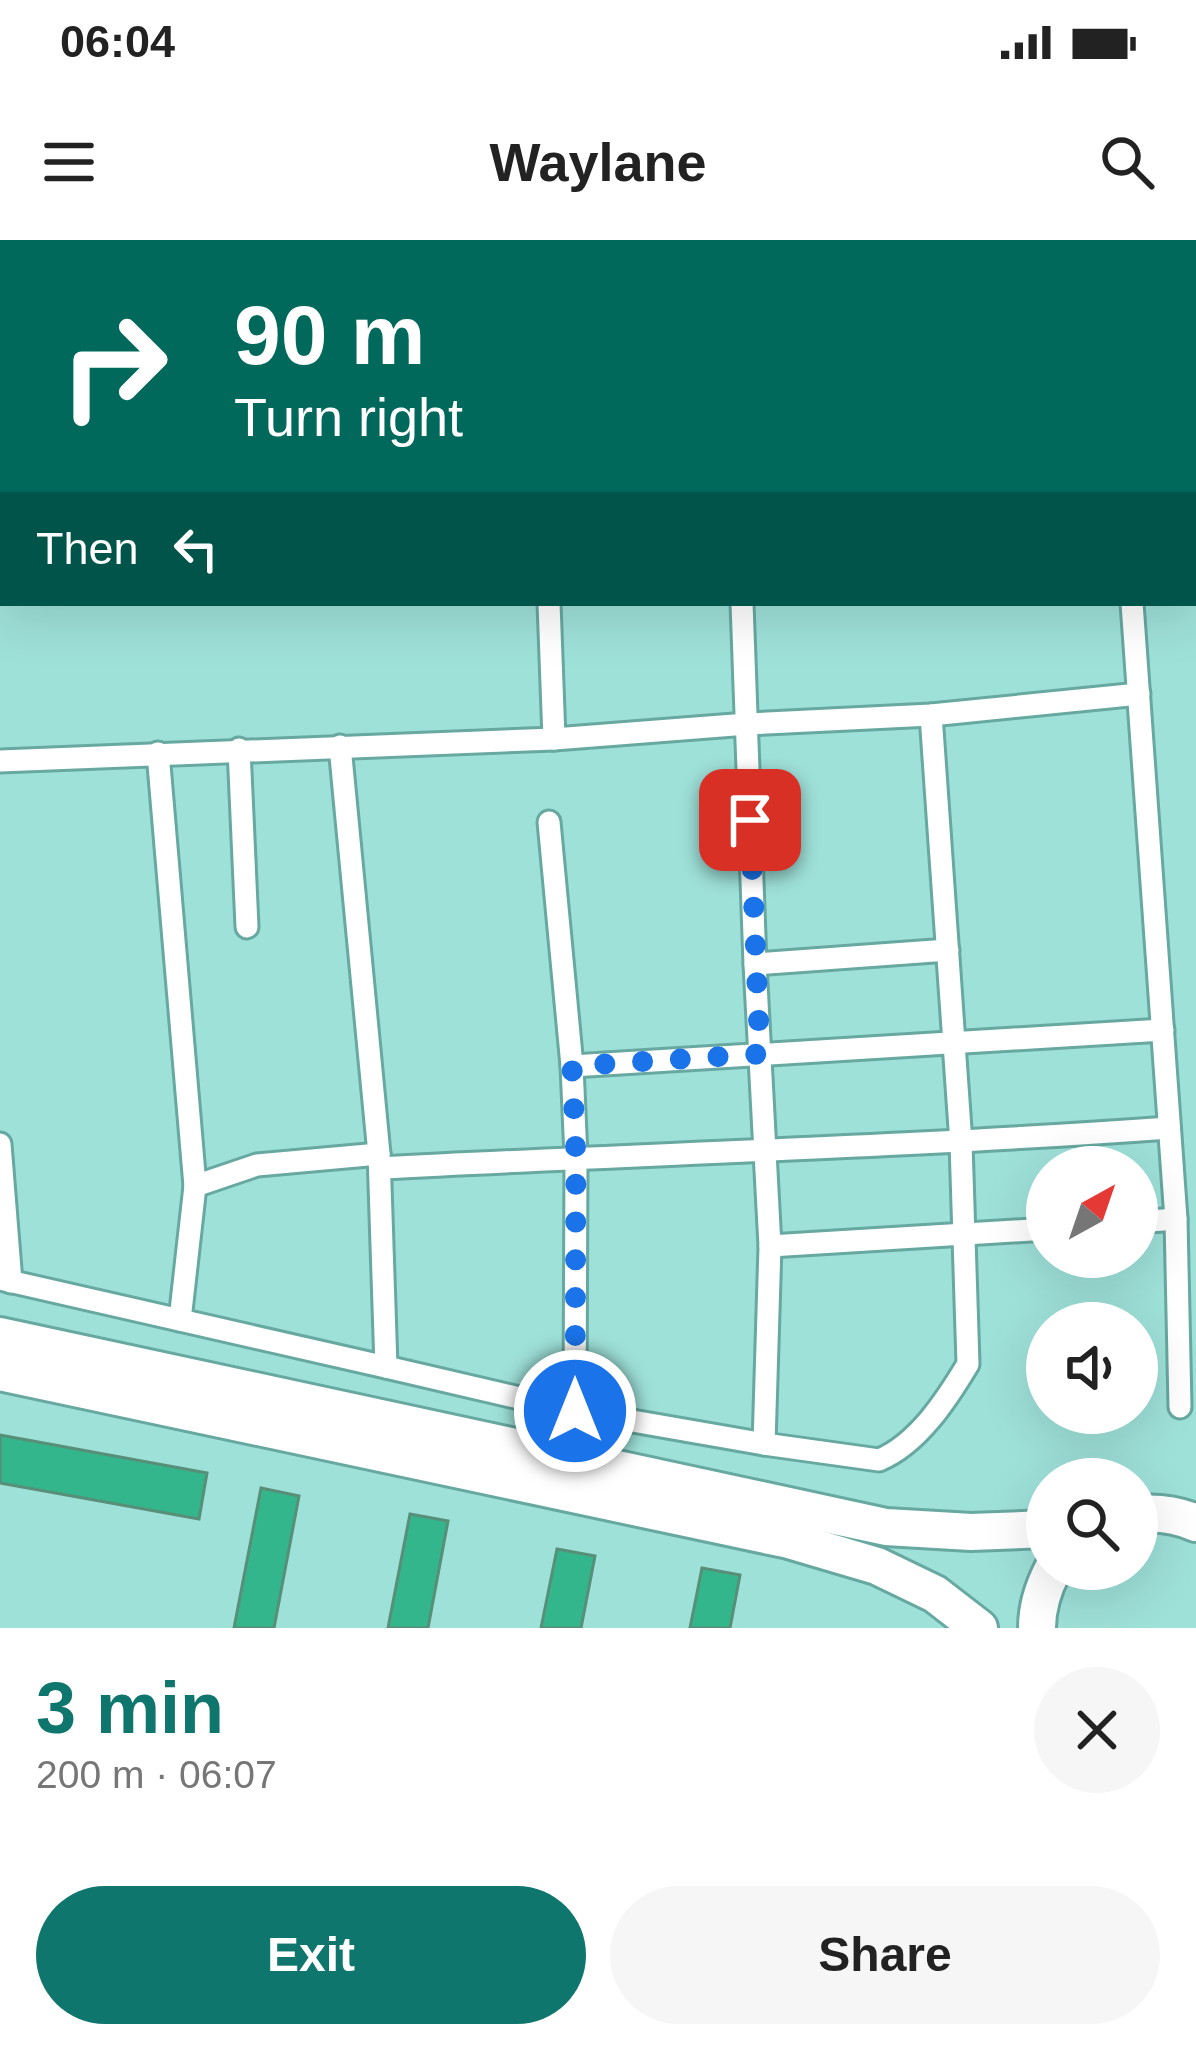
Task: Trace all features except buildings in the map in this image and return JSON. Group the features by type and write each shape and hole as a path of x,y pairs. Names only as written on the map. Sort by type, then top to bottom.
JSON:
{"main road":[{"path":"0,1336 886,1527 1026,1530"},
{"path":"0,1372 789,1540 877,1566 935,1594 979,1628"},
{"path":"1158,1512 1191,1515"},
{"path":"1037,1628 1043,1590"}],"street":[{"path":"549,606 554,739"},
{"path":"742,606 770,1246 764,1444"},
{"path":"1132,606 1176,1219 1180,1407"},
{"path":"0,760 554,739 931,715 1139,694"},
{"path":"0,1144 5,1281 575,1411 879,1460 893,1454 953,1388 968,1364 962,1143 931,715"},
{"path":"340,746 379,1161 386,1367"},
{"path":"239,749 248,927"},
{"path":"158,753 195,1186 180,1320"},
{"path":"549,822 572,1066 575,1411"},
{"path":"755,964 948,950"},
{"path":"572,1066 1163,1030"},
{"path":"195,1186 257,1165 962,1143 1169,1128"},
{"path":"1158,1220 1176,1219"},
{"path":"770,1246 1026,1231"}],"route":[{"path":"575,1411 572,1066 760,1054 750,820"}]}
